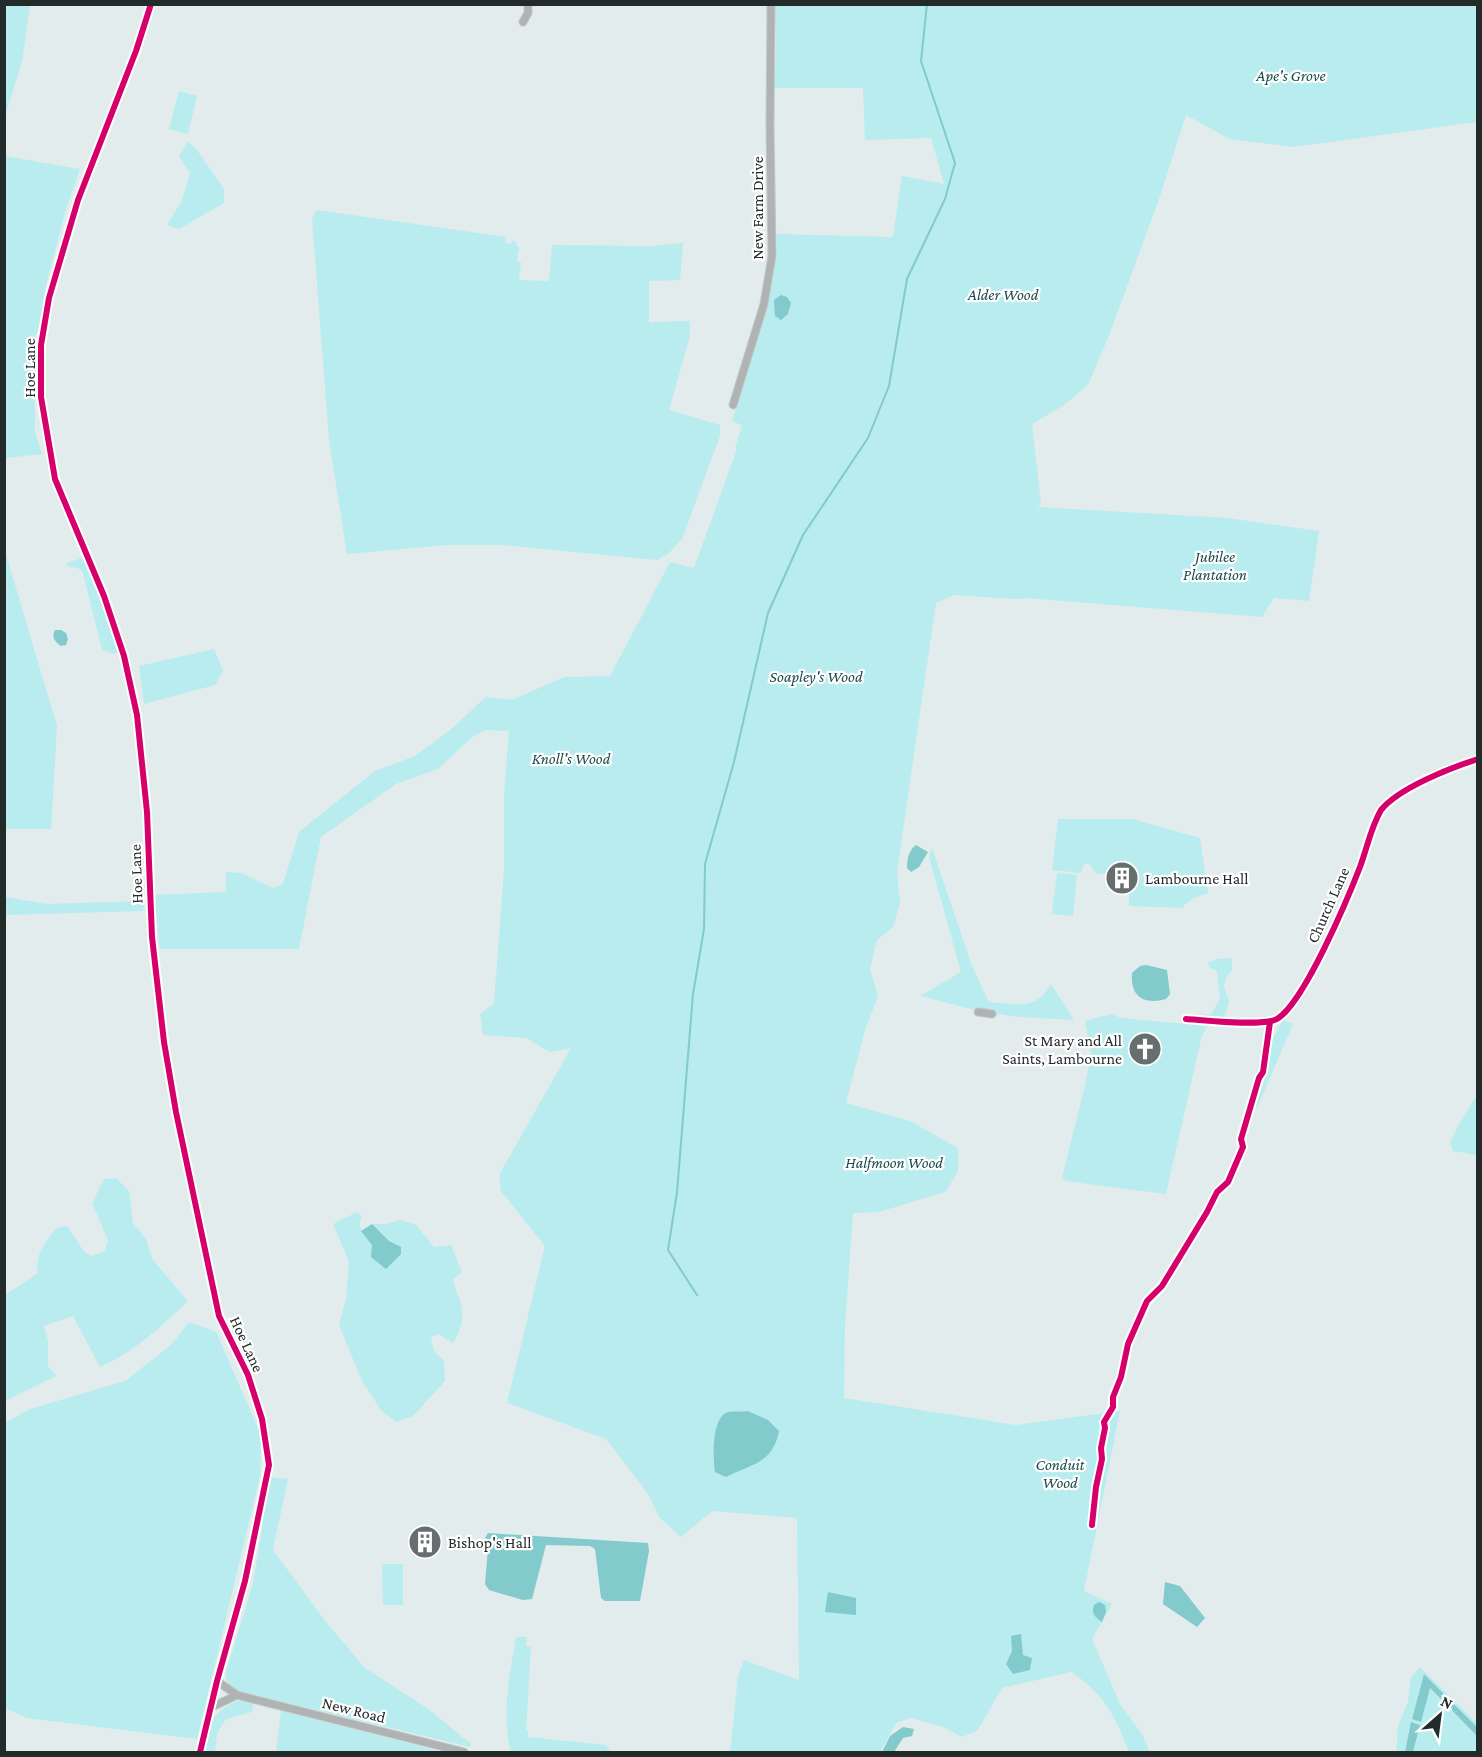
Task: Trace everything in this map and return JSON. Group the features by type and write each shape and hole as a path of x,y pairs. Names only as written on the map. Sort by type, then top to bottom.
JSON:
{"street":[{"name":"Hoe Lane","path":"151,4 136,51 78,200 49,298 41,345 41,397 55,479 104,596 124,656 137,716 147,822 152,937 164,1042 176,1112 219,1316 248,1375 262,1419 269,1465 245,1581 200,1752"},
{"path":"523,22 528,13 528,4"},
{"name":"New Farm Drive","path":"733,405 765,304 772,256 771,4"},
{"name":"Church Lane","path":"1186,1019 1270,1022 1284,1014 1299,996 1308,980 1350,891 1381,810 1401,794 1454,766 1478,759"},
{"path":"978,1012 992,1014"},
{"name":"New Road","path":"217,1681 237,1695 464,1752"},
{"path":"210,1708 237,1695"}],"green space":[{"path":"5,4 30,5 22,61 5,117"},
{"path":"774,5 1477,5 1477,122 1293,147 1230,139 1186,115 1159,199 1110,333 1088,385 1064,405 1032,424 1041,505 1037,507 1228,518 1319,531 1309,601 1274,598 1262,617 1026,598 954,595 936,603 897,872 900,902 893,927 877,940 870,969 878,996 865,1030 846,1103 910,1121 958,1148 958,1172 945,1192 879,1212 853,1213 845,1325 844,1398 1016,1425 1120,1411 1084,1591 1112,1604 1092,1639 1120,1704 1142,1734 1150,1752 1129,1752 1108,1707 1092,1688 1071,1672 1002,1688 978,1730 962,1737 943,1727 910,1718 896,1723 880,1752 730,1752 738,1676 744,1660 799,1680 797,1518 712,1511 681,1537 660,1518 646,1491 606,1439 507,1403 545,1246 501,1191 499,1175 571,1048 550,1052 526,1038 483,1035 480,1014 494,1003 504,870 504,796 509,731 485,730 471,738 438,769 396,784 321,837 299,949 160,949 154,895 226,892 226,872 241,873 273,888 283,884 299,832 375,771 415,756 449,731 486,697 512,700 564,677 610,676 670,562 694,568 737,449 735,448 742,425 732,421 768,306 776,260 777,234 893,237 902,176 944,184 931,138 865,140 863,88 775,88"},
{"path":"179,91 197,96 188,134 169,129"},
{"path":"188,141 224,189 224,203 179,229 167,225 182,200 190,173 179,157"},
{"path":"4,156 80,169 66,209 34,341 35,432 42,454 5,458"},
{"path":"317,210 506,237 506,243 511,244 515,241 520,251 518,251 517,262 521,262 519,280 549,281 552,245 650,246 683,243 680,280 649,281 649,322 690,321 690,336 669,410 720,425 720,436 682,539 669,553 657,560 503,545 448,545 347,554 329,440 312,219"},
{"path":"5,551 57,726 51,829 5,829"},
{"path":"85,557 119,652 113,654 102,649 83,573 80,569 67,566 67,563"},
{"path":"214,649 223,671 215,685 144,704 139,666"},
{"path":"1058,819 1133,819 1200,838 1208,893 1194,898 1184,905 1184,908 1129,906 1129,888 1138,887 1137,868 1113,868 1104,874 1096,874 1089,863 1083,865 1081,873 1052,870"},
{"path":"932,848 972,966 989,1002 1025,1004 1032,1002 1045,993 1051,984 1074,1020 1018,1017 975,1010 920,996 961,972 929,857"},
{"path":"1057,873 1077,875 1073,916 1052,914"},
{"path":"5,897 46,904 145,901 143,911 5,915"},
{"path":"1232,958 1232,970 1224,986 1229,1002 1224,1019 1199,1018 1198,1014 1211,1015 1220,999 1217,971 1210,968 1208,963 1217,959"},
{"path":"1111,1014 1121,1018 1208,1026 1202,1035 1166,1194 1066,1181 1062,1178 1091,1053 1085,1021"},
{"path":"1283,1020 1293,1024 1257,1108 1249,1104 1261,1054 1272,1041"},
{"path":"1477,1095 1477,1155 1453,1151 1450,1143"},
{"path":"116,1178 129,1191 133,1223 146,1239 152,1259 188,1301 136,1346 100,1367 73,1316 44,1326 48,1341 48,1366 56,1376 5,1401 5,1295 38,1273 39,1254 57,1228 67,1226 83,1250 91,1256 105,1251 108,1240 92,1203 104,1179"},
{"path":"357,1212 362,1216 359,1225 372,1245 389,1241 372,1224 386,1224 400,1220 415,1224 434,1247 451,1245 462,1272 453,1280 462,1313 462,1322 457,1335 453,1343 438,1334 431,1337 434,1351 444,1361 445,1381 413,1416 396,1422 381,1410 362,1381 339,1325 346,1299 349,1261 333,1224"},
{"path":"189,1322 216,1332 261,1435 260,1476 197,1739 26,1718 5,1708 5,1423 30,1409 125,1381 171,1345"},
{"path":"270,1477 288,1479 273,1550 326,1622 365,1668 427,1708 471,1744 470,1747 238,1691 229,1683 226,1672 253,1584"},
{"path":"382,1564 403,1564 403,1605 383,1605"},
{"path":"516,1637 527,1637 526,1646 531,1647 526,1730 528,1737 606,1745 611,1752 511,1752 507,1709"},
{"path":"1420,1667 1477,1723 1477,1727 1424,1674 1412,1719 1421,1722 1429,1688 1477,1736 1477,1752 1413,1752 1420,1725 1412,1722 1405,1752 1396,1752 1398,1726 1408,1702 1411,1677"},
{"path":"241,1700 253,1703 252,1712 226,1719 217,1733 215,1752 204,1752 207,1734 218,1713 232,1703"},
{"path":"281,1711 443,1752 276,1752"}],"shaded area":[{"path":"781,295 787,297 791,303 788,314 781,320 775,316 774,300"},
{"path":"55,630 66,633 68,639 66,645 61,646 55,641 53,635"},
{"path":"916,845 928,852 919,867 911,872 907,868 908,858"},
{"path":"1146,965 1167,970 1170,994 1166,999 1145,1000 1133,988 1132,973 1140,966"},
{"path":"372,1224 389,1241 401,1247 401,1254 386,1269 371,1257 372,1245 361,1231"},
{"path":"748,1411 768,1420 779,1431 776,1442 772,1450 760,1461 726,1477 715,1472 716,1429 722,1415 728,1412"},
{"path":"488,1533 648,1543 649,1551 640,1601 605,1601 601,1598 595,1549 590,1546 546,1545 532,1599 523,1600 489,1590 485,1584 488,1548 485,1538"},
{"path":"1165,1582 1180,1586 1205,1618 1197,1627 1163,1604"},
{"path":"828,1592 856,1598 856,1615 825,1612"},
{"path":"1099,1602 1105,1605 1106,1612 1102,1622 1093,1613 1094,1605"},
{"path":"1021,1634 1023,1655 1032,1658 1030,1670 1013,1674 1006,1664 1012,1651 1011,1636"},
{"path":"1424,1674 1477,1727 1477,1736 1430,1688 1421,1722 1412,1719"},
{"path":"1411,1722 1420,1725 1413,1752 1405,1752"},
{"path":"903,1727 914,1729 912,1736 903,1738 894,1752 882,1752 890,1736"}],"waterway":[{"path":"697,1295 668,1250 677,1192 693,994 704,929 705,864 734,762 768,613 803,535 868,438 889,386 907,279 945,199 955,163 921,61 927,4"}],"cycle path":[{"path":"151,4 136,51 78,200 49,298 41,345 41,397 55,479 104,596 124,656 137,715 147,812 152,937 164,1042 176,1112 219,1316 248,1375 262,1419 269,1465 245,1581 200,1752"},
{"path":"1186,1019 1247,1023 1277,1019 1300,993 1324,949 1354,882 1381,810 1412,787 1440,773 1478,759"},
{"path":"1092,1525 1102,1459 1104,1422 1113,1407 1113,1397 1121,1377 1128,1344 1147,1301 1162,1286 1217,1192 1228,1182 1243,1147 1241,1139 1259,1078 1263,1072 1270,1022"}],"place":[{"name":"Lambourne Hall","path":"1122,878"},
{"name":"St Mary and All Saints, Lambourne","path":"1145,1049"},
{"name":"Bishop's Hall","path":"425,1542"}],"park label":[{"name":"Ape's Grove","path":"1291,75"},
{"name":"Alder Wood","path":"1003,294"},
{"name":"Jubilee Plantation","path":"1215,565"},
{"name":"Soapley's Wood","path":"816,676"},
{"name":"Knoll's Wood","path":"571,758"},
{"name":"Halfmoon Wood","path":"894,1162"},
{"name":"Conduit Wood","path":"1060,1473"}]}
